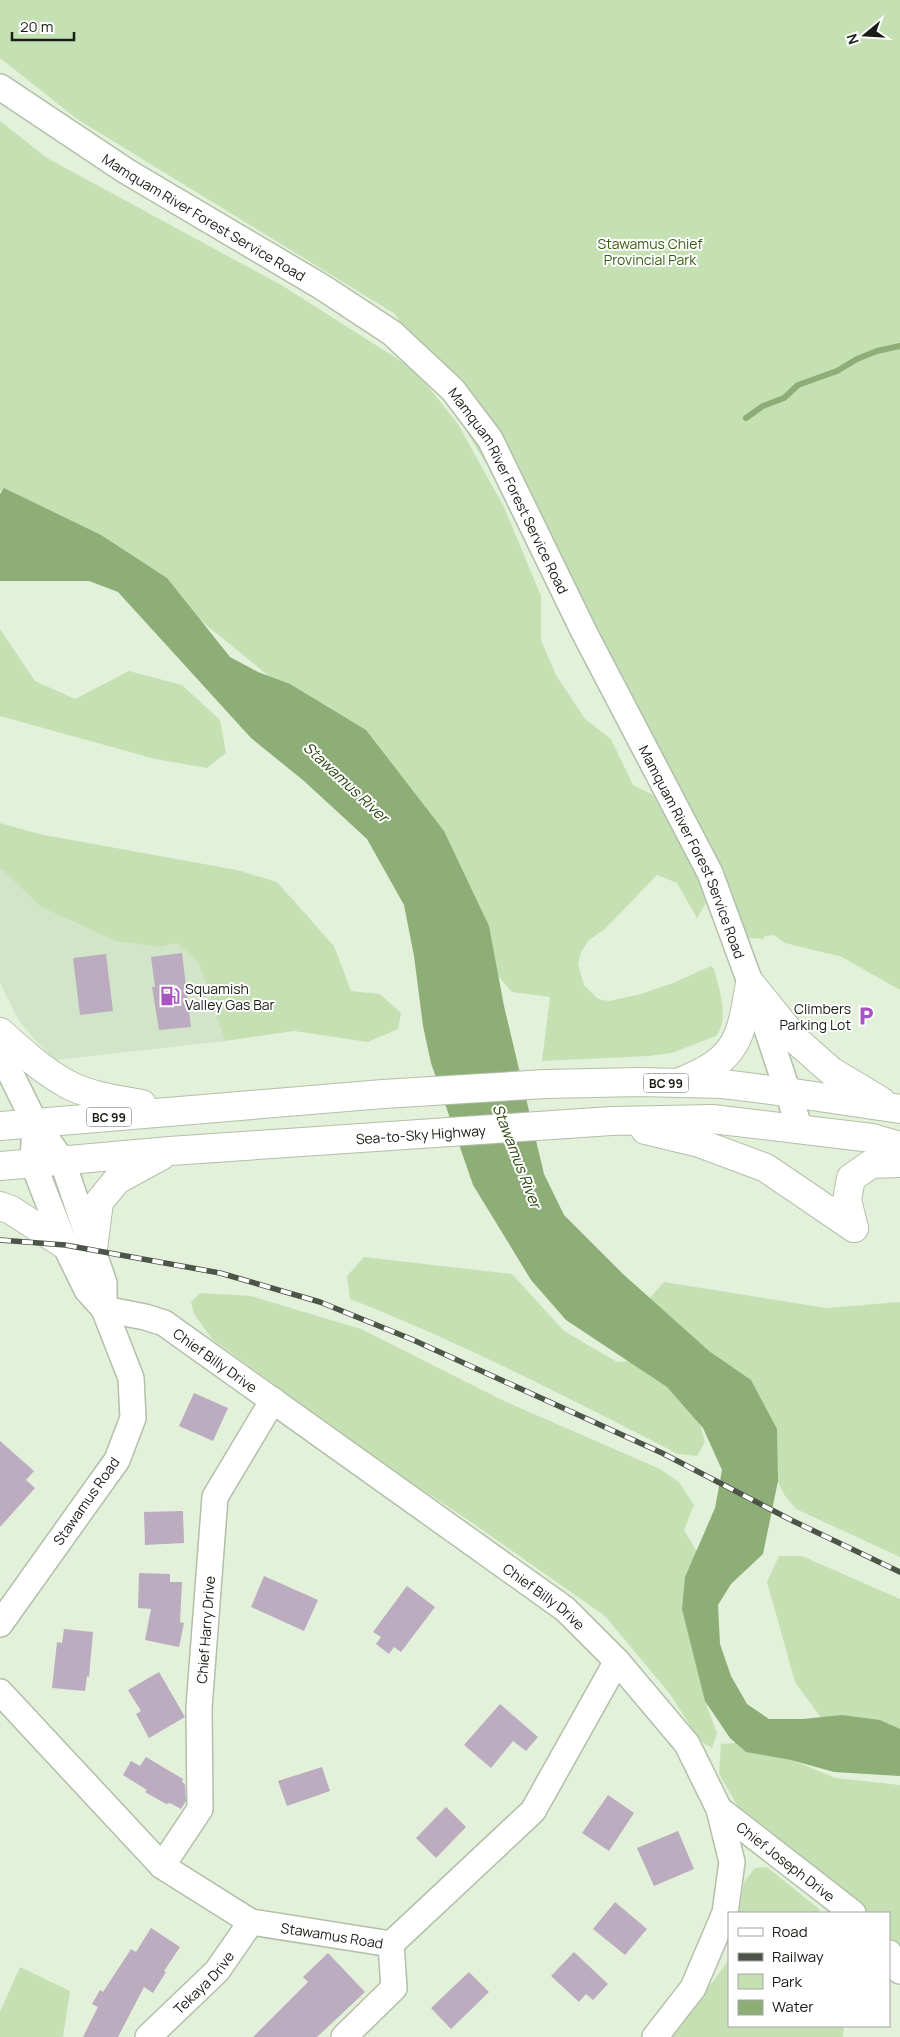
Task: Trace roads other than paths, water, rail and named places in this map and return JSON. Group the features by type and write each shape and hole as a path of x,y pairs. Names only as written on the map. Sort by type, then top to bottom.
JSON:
{"highway":[{"path":"678,1083 712,1066 737,1041 750,983"},
{"path":"750,983 798,1040 831,1071 896,1108"},
{"path":"0,1032 34,1062 68,1084 109,1099 183,1111"},
{"name":"BC 99","path":"0,1126 383,1094 546,1084 723,1084 896,1108"},
{"name":"Sea-to-Sky Highway","path":"0,1166 611,1121 712,1119 872,1138 900,1146"},
{"path":"611,1121 699,1143 766,1168 854,1228 847,1200 851,1178 870,1164 900,1163"},
{"path":"93,1249 99,1202 117,1180 170,1152"},
{"path":"0,1206 11,1210 65,1245"}],"street":[{"name":"Mamquam River Forest Service Road","path":"0,87 126,171 322,287 392,333 454,390 490,438 584,632 710,873 765,1023 786,1092 800,1129"},
{"name":"Stawamus Road","path":"0,1052 35,1123 62,1160 104,1283 104,1309"},
{"path":"33,1163 35,1123"},
{"name":"Stawamus Road","path":"0,1624 117,1460 133,1418 131,1378 104,1309 87,1290 65,1245 33,1163"},
{"name":"Chief Billy Drive","path":"104,1309 145,1317 164,1323 566,1609 617,1661 687,1744 718,1808 732,1862 725,1913 693,1988 655,2037"},
{"name":"Chief Harry Drive","path":"162,1866 200,1809 199,1708 215,1497 273,1400"},
{"name":"Stawamus Road","path":"0,1692 162,1866 251,1922 391,1944 533,1811 617,1661"},
{"name":"Chief Joseph Drive","path":"718,1808 852,1912"},
{"name":"Tekaya Drive","path":"148,2037 217,1971 251,1922"},
{"path":"344,2037 394,1988 391,1944"},
{"path":"890,1955 900,1971"}],"water":[{"name":"Stawamus River","path":"4,488 101,535 167,578 230,657 258,672 290,684 366,730 444,831 489,926 504,1006 544,1174 564,1215 623,1274 709,1351 751,1380 777,1429 778,1481 763,1554 731,1584 718,1605 720,1644 731,1676 747,1704 769,1719 803,1719 842,1715 880,1720 900,1729 900,1776 834,1772 791,1760 746,1752 730,1738 705,1701 682,1609 685,1577 715,1508 722,1470 703,1428 667,1387 566,1320 531,1280 473,1185 431,1063 423,1026 414,956 404,905 367,839 304,781 251,738 118,592 89,581 0,581 0,494"}],"waterway":[{"path":"746,418 763,406 784,398 798,385 837,371 857,359 877,351 900,346"}],"railway":[{"path":"0,1240 65,1245 220,1273 320,1302 411,1339 662,1453 793,1521 900,1572"}],"place":[{"name":"Squamish Valley Gas Bar","path":"170,996"},
{"name":"Climbers Parking Lot","path":"866,1016"}],"park label":[{"name":"Stawamus Chief Provincial Park","path":"650,252"}]}
